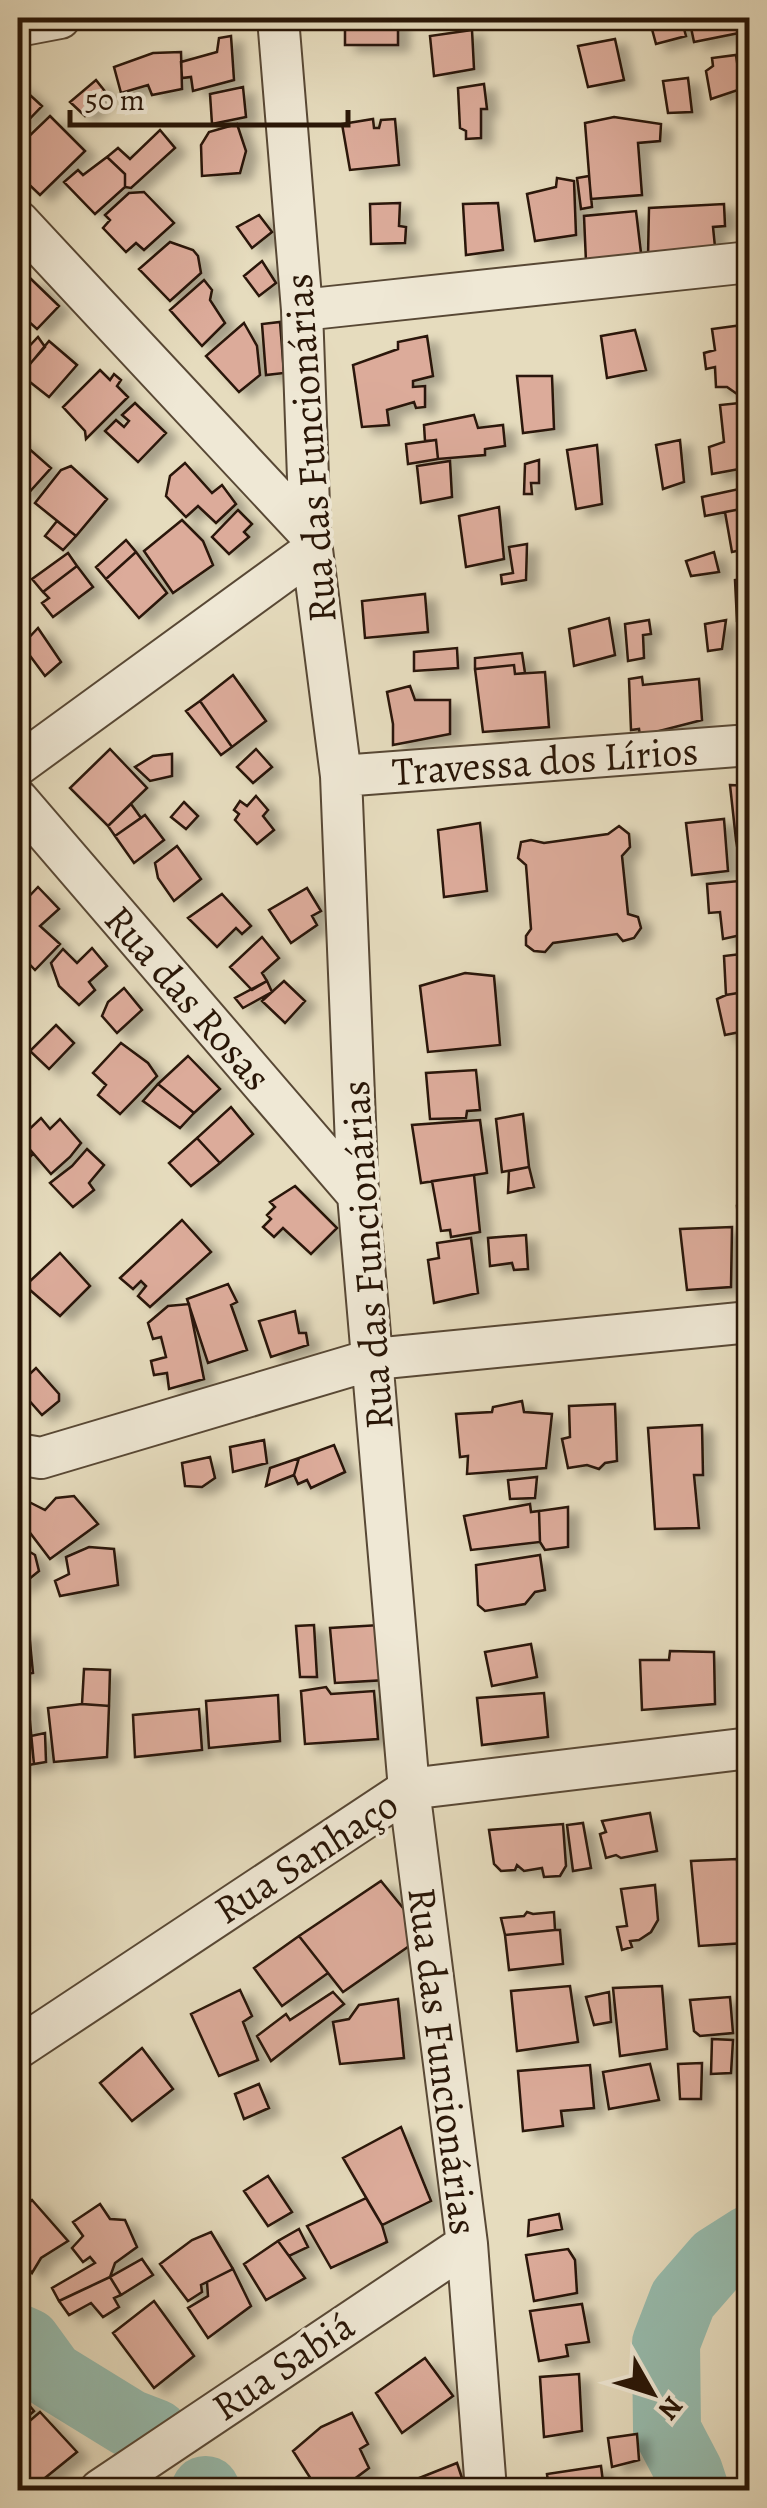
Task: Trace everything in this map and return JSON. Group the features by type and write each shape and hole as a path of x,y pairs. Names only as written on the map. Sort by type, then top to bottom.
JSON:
{"street":[{"path":"18,26 60,18"},
{"name":"Rua das Funcionárias","path":"278,18 302,310 311,542 341,776 358,1195 409,1789 466,2244 486,2490"},
{"path":"18,221 311,542 18,764"},
{"path":"302,310 750,262"},
{"name":"Travessa dos Lírios","path":"341,776 750,745"},
{"name":"Rua das Rosas","path":"18,800 358,1195"},
{"path":"18,1454 41,1458 374,1359 750,1322"},
{"name":"Rua Sanhaço","path":"18,2048 409,1789 750,1748"},
{"name":"Rua Sabiá","path":"100,2490 466,2244"}],"building":[{"path":"345,18 398,18 398,45 345,45"},
{"path":"649,18 681,18 686,36 656,44"},
{"path":"689,18 746,18 749,31 694,42"},
{"path":"472,30 474,69 434,76 430,36"},
{"path":"231,36 234,80 193,91 191,77 182,78 181,62 217,52 219,38"},
{"path":"615,39 624,80 588,87 578,46"},
{"path":"181,52 182,89 152,95 148,85 121,93 114,67 153,53"},
{"path":"736,55 741,89 711,99 706,71 713,66 712,58"},
{"path":"688,78 692,112 668,113 663,81"},
{"path":"96,80 107,94 85,116 70,102"},
{"path":"18,84 42,106 18,131"},
{"path":"484,84 487,109 481,109 481,138 466,139 466,131 460,128 458,88"},
{"path":"243,87 246,117 212,124 210,94"},
{"path":"50,116 85,151 40,195 18,174 18,163 28,152 23,142"},
{"path":"614,117 661,124 660,141 638,143 642,195 591,199 585,123"},
{"path":"373,119 374,128 379,128 381,120 395,119 399,165 350,170 342,124"},
{"path":"237,124 246,151 240,173 202,176 201,145 209,132"},
{"path":"160,130 175,148 131,188 125,187 125,174 107,157 118,148 130,159"},
{"path":"107,157 125,174 125,187 95,214 64,182 78,170 83,175"},
{"path":"589,176 592,207 581,209 577,178"},
{"path":"557,178 574,181 576,235 535,241 527,194 556,187"},
{"path":"144,192 174,223 144,250 136,243 126,252 103,228 110,220 105,215 129,193"},
{"path":"400,203 399,226 406,227 405,243 371,244 370,204"},
{"path":"498,203 503,250 466,255 463,204"},
{"path":"724,204 725,226 713,227 715,247 648,257 649,208"},
{"path":"636,211 641,253 586,262 584,216"},
{"path":"259,215 272,232 252,248 237,227"},
{"path":"170,242 193,250 201,273 170,301 139,269"},
{"path":"262,261 276,283 259,296 244,276"},
{"path":"31,279 59,306 37,329 18,312 18,290"},
{"path":"204,280 212,290 210,300 225,323 202,346 170,310"},
{"path":"280,322 284,373 266,375 262,324"},
{"path":"244,323 257,346 260,375 239,392 206,356"},
{"path":"750,324 750,396 740,396 727,387 716,387 715,367 706,369 704,353 715,350 712,329"},
{"path":"635,330 646,370 607,378 601,336"},
{"path":"427,336 433,376 413,381 413,387 425,386 425,407 416,408 414,402 387,410 389,425 362,427 353,365 398,349 398,342"},
{"path":"38,337 45,347 28,366 20,356"},
{"path":"49,341 77,365 49,397 21,375"},
{"path":"100,370 110,380 114,374 121,380 117,386 128,397 86,439 85,431 63,407"},
{"path":"517,376 552,376 554,429 523,433"},
{"path":"750,402 750,467 712,474 709,447 724,442 720,405"},
{"path":"135,403 166,433 138,462 105,431 116,420 124,427 129,421 122,415"},
{"path":"474,415 478,428 503,425 505,446 485,449 485,455 438,459 436,440 425,441 424,425"},
{"path":"18,439 51,468 25,497 18,490"},
{"path":"436,440 438,459 408,464 406,444"},
{"path":"680,440 684,482 663,489 656,445"},
{"path":"597,445 602,504 576,509 567,450"},
{"path":"539,460 539,483 531,483 532,494 524,494 525,464"},
{"path":"450,461 452,497 421,503 417,466"},
{"path":"185,463 212,493 222,485 236,504 216,523 198,506 186,517 166,496 170,476"},
{"path":"71,466 107,499 76,536 35,503 61,470"},
{"path":"750,487 750,548 732,552 725,512 741,509 739,489"},
{"path":"739,489 741,509 705,516 702,497"},
{"path":"499,507 504,559 466,567 459,516"},
{"path":"238,510 252,524 244,532 249,537 229,554 212,537"},
{"path":"182,520 203,541 213,565 173,593 144,551"},
{"path":"57,521 76,536 63,550 45,536"},
{"path":"126,540 136,552 106,579 96,567"},
{"path":"527,544 526,580 502,584 501,575 513,573 509,547"},
{"path":"136,552 167,593 139,618 106,579"},
{"path":"714,552 719,572 691,576 686,561"},
{"path":"68,553 77,566 43,592 32,579"},
{"path":"77,566 93,587 53,617 42,603 49,598 43,592"},
{"path":"750,578 750,623 737,621 735,580"},
{"path":"425,594 428,632 365,638 362,601"},
{"path":"609,618 615,655 574,666 569,629"},
{"path":"649,620 651,634 643,635 644,658 628,661 625,624"},
{"path":"726,620 722,649 708,651 705,624"},
{"path":"38,628 61,662 45,676 22,645"},
{"path":"457,648 458,668 414,671 414,652"},
{"path":"522,653 525,673 515,674 514,665 475,669 475,658"},
{"path":"514,665 515,674 545,672 549,727 483,732 475,669"},
{"path":"233,675 266,721 232,747 200,701"},
{"path":"642,677 643,685 699,679 702,720 640,736 639,729 631,730 629,679"},
{"path":"410,686 415,700 450,700 450,734 393,745 387,692"},
{"path":"200,701 232,747 221,755 186,711"},
{"path":"110,749 147,788 108,826 70,788"},
{"path":"256,749 272,767 253,783 237,767"},
{"path":"172,754 172,776 150,781 135,767 153,756"},
{"path":"730,785 750,786 750,836 736,840"},
{"path":"256,796 268,810 263,816 274,830 257,844 235,820 239,814 234,810 240,801 247,806"},
{"path":"184,802 198,816 186,829 171,817"},
{"path":"131,804 141,818 115,836 108,826"},
{"path":"145,815 164,840 134,863 115,836"},
{"path":"724,819 728,871 692,875 686,823"},
{"path":"480,823 487,891 444,897 438,830"},
{"path":"619,826 629,834 630,847 622,856 628,914 638,917 641,928 634,938 623,941 617,934 553,943 545,952 534,951 526,945 531,929 526,865 518,858 521,842 544,843 608,834"},
{"path":"750,836 750,870 741,870 736,840"},
{"path":"177,846 201,879 174,901 158,878 155,863"},
{"path":"750,880 750,933 723,939 720,912 709,913 707,884"},
{"path":"38,887 59,909 40,926 60,944 35,970 18,952 18,908"},
{"path":"307,888 321,911 312,916 317,925 291,943 269,910"},
{"path":"222,894 251,926 242,934 236,928 217,947 188,918"},
{"path":"262,937 279,958 262,973 267,981 252,990 230,967"},
{"path":"92,948 107,966 89,982 95,990 79,1005 59,986 51,963 63,949 77,963"},
{"path":"750,953 750,991 726,995 724,956"},
{"path":"465,973 494,976 500,1045 428,1052 420,986"},
{"path":"267,981 272,992 243,1008 235,998"},
{"path":"284,981 305,1001 285,1023 262,1001"},
{"path":"124,988 142,1010 117,1033 102,1016 108,1002"},
{"path":"750,991 750,1030 725,1035 717,999"},
{"path":"56,1025 74,1043 49,1069 30,1051"},
{"path":"121,1043 148,1063 157,1076 120,1114 98,1095 106,1085 93,1073"},
{"path":"188,1056 220,1089 194,1113 158,1084"},
{"path":"476,1070 480,1110 467,1111 466,1118 430,1119 426,1073"},
{"path":"158,1084 194,1113 180,1128 143,1101"},
{"path":"231,1107 253,1134 220,1163 197,1138"},
{"path":"523,1114 529,1167 502,1172 496,1119"},
{"path":"41,1118 50,1129 60,1119 81,1143 51,1174 20,1138"},
{"path":"480,1120 487,1173 421,1183 412,1125"},
{"path":"20,1138 33,1154 18,1169 18,1141"},
{"path":"197,1138 220,1163 191,1186 169,1163"},
{"path":"87,1149 104,1165 89,1183 94,1190 73,1207 50,1183"},
{"path":"529,1167 534,1187 508,1193 509,1171"},
{"path":"474,1175 480,1232 451,1237 450,1230 441,1231 432,1181"},
{"path":"295,1186 337,1228 311,1254 283,1228 274,1237 263,1227 275,1207 270,1202"},
{"path":"750,1205 750,1231 739,1233 737,1206"},
{"path":"182,1220 211,1252 150,1307 138,1296 146,1286 141,1281 133,1289 120,1278"},
{"path":"732,1227 731,1287 687,1290 680,1229"},
{"path":"526,1235 528,1269 514,1270 512,1263 490,1266 488,1238"},
{"path":"471,1238 478,1293 434,1303 428,1260 439,1258 437,1243"},
{"path":"60,1253 90,1286 60,1316 30,1290 28,1283"},
{"path":"228,1284 237,1302 231,1305 247,1350 208,1363 187,1299"},
{"path":"189,1304 204,1379 169,1389 167,1373 154,1375 151,1361 166,1357 161,1337 153,1339 148,1323 168,1306"},
{"path":"295,1311 299,1333 306,1333 308,1345 271,1357 259,1321"},
{"path":"36,1368 59,1394 59,1401 42,1415 18,1388"},
{"path":"522,1401 524,1412 552,1414 546,1468 467,1474 468,1456 460,1457 456,1414 492,1412 493,1407"},
{"path":"615,1404 617,1461 605,1463 599,1469 587,1465 568,1468 562,1439 570,1437 569,1406"},
{"path":"702,1425 703,1475 694,1475 699,1528 655,1529 648,1428"},
{"path":"264,1440 267,1463 233,1472 230,1447"},
{"path":"334,1445 345,1472 311,1488 307,1480 298,1484 294,1475 299,1458"},
{"path":"210,1457 215,1478 202,1487 185,1486 182,1463"},
{"path":"299,1458 294,1475 266,1486 270,1468"},
{"path":"537,1477 535,1498 510,1499 508,1480"},
{"path":"74,1496 98,1524 50,1559 18,1517 31,1503 45,1510 56,1498"},
{"path":"530,1504 531,1512 539,1511 540,1542 471,1550 464,1516"},
{"path":"568,1507 568,1547 545,1550 540,1542 539,1511"},
{"path":"18,1545 35,1555 39,1571 18,1588"},
{"path":"89,1547 114,1549 118,1585 60,1596 55,1581 69,1574 66,1557"},
{"path":"540,1555 545,1590 535,1592 525,1604 485,1611 478,1605 476,1565"},
{"path":"314,1625 317,1677 300,1677 296,1626"},
{"path":"380,1625 386,1680 335,1683 330,1628"},
{"path":"29,1632 33,1673 18,1675 18,1633"},
{"path":"531,1644 537,1677 492,1686 485,1652"},
{"path":"670,1651 714,1652 715,1704 642,1710 640,1660 669,1660"},
{"path":"84,1669 110,1670 109,1706 82,1704"},
{"path":"326,1687 331,1694 374,1691 378,1739 305,1744 301,1691"},
{"path":"544,1693 548,1737 482,1745 477,1698"},
{"path":"278,1695 280,1741 209,1748 206,1701"},
{"path":"28,1701 34,1764 19,1767 18,1702"},
{"path":"109,1706 107,1757 54,1762 48,1708"},
{"path":"199,1709 202,1750 135,1757 133,1715"},
{"path":"45,1733 46,1762 34,1764 31,1736"},
{"path":"650,1813 657,1851 606,1858 600,1834 606,1832 602,1821"},
{"path":"583,1823 591,1868 573,1871 567,1825"},
{"path":"563,1824 566,1866 560,1876 544,1877 542,1868 524,1871 517,1865 515,1870 501,1871 494,1864 489,1830"},
{"path":"737,1859 739,1898 750,1897 745,1943 699,1946 691,1861"},
{"path":"381,1881 425,1935 343,1992 299,1936"},
{"path":"655,1885 658,1920 651,1932 630,1941 632,1947 622,1950 617,1927 627,1926 621,1889"},
{"path":"527,1912 554,1912 555,1930 505,1935 501,1918 524,1916"},
{"path":"560,1930 563,1964 509,1970 505,1935"},
{"path":"299,1936 328,1973 282,2006 254,1968"},
{"path":"570,1986 578,2042 517,2051 511,1991"},
{"path":"662,1986 667,2049 620,2056 613,1988"},
{"path":"240,1990 252,2016 243,2022 258,2060 219,2076 191,2014"},
{"path":"333,1992 344,2004 271,2061 257,2036 286,2014 290,2020"},
{"path":"609,1992 611,2022 594,2025 586,1997"},
{"path":"730,1997 733,2033 700,2036 694,2031 690,2000"},
{"path":"398,1999 404,2058 340,2064 333,2022 349,2019 359,2005"},
{"path":"712,2039 733,2040 731,2073 711,2074"},
{"path":"142,2048 173,2089 132,2121 100,2083"},
{"path":"702,2063 701,2099 680,2099 678,2064"},
{"path":"650,2064 659,2100 609,2109 603,2072"},
{"path":"590,2065 594,2108 561,2111 563,2126 523,2131 518,2071"},
{"path":"259,2084 269,2108 244,2119 235,2094"},
{"path":"401,2127 431,2201 382,2225 343,2158"},
{"path":"268,2176 292,2212 268,2226 244,2191"},
{"path":"366,2198 387,2242 331,2268 307,2226"},
{"path":"32,2200 68,2241 41,2258 32,2273 18,2255 18,2213"},
{"path":"100,2204 110,2219 125,2220 137,2247 115,2263 110,2277 59,2301 52,2288 95,2263 90,2257 83,2262 72,2248 83,2236 73,2222"},
{"path":"559,2214 562,2229 528,2236 529,2220"},
{"path":"299,2229 308,2247 289,2256 278,2241"},
{"path":"211,2232 233,2269 201,2285 202,2292 188,2301 160,2264 192,2240"},
{"path":"278,2241 305,2278 266,2300 244,2264"},
{"path":"568,2249 575,2260 577,2293 534,2301 526,2255"},
{"path":"142,2259 153,2275 121,2295 110,2277"},
{"path":"233,2269 251,2306 208,2338 188,2308 208,2296 207,2282"},
{"path":"110,2277 121,2295 114,2298 119,2307 103,2317 91,2303 69,2315 59,2301"},
{"path":"154,2301 194,2356 154,2388 113,2333"},
{"path":"582,2304 589,2342 566,2345 568,2356 539,2361 530,2311"},
{"path":"425,2358 453,2396 402,2433 376,2393"},
{"path":"579,2374 582,2431 544,2437 540,2377"},
{"path":"18,2392 34,2411 18,2425"},
{"path":"40,2412 77,2452 35,2486 18,2469 18,2431"},
{"path":"352,2413 368,2444 360,2449 369,2468 345,2486 349,2490 318,2490 293,2451 321,2427"},
{"path":"637,2434 639,2460 612,2467 608,2438"},
{"path":"457,2463 466,2490 406,2490 404,2484"},
{"path":"601,2466 604,2490 549,2490 547,2474"}],"waterway":[{"path":"695,2490 667,2430 666,2343 683,2299 717,2260 750,2239"},
{"path":"18,2338 27,2342 51,2375 129,2423 155,2433"}]}
